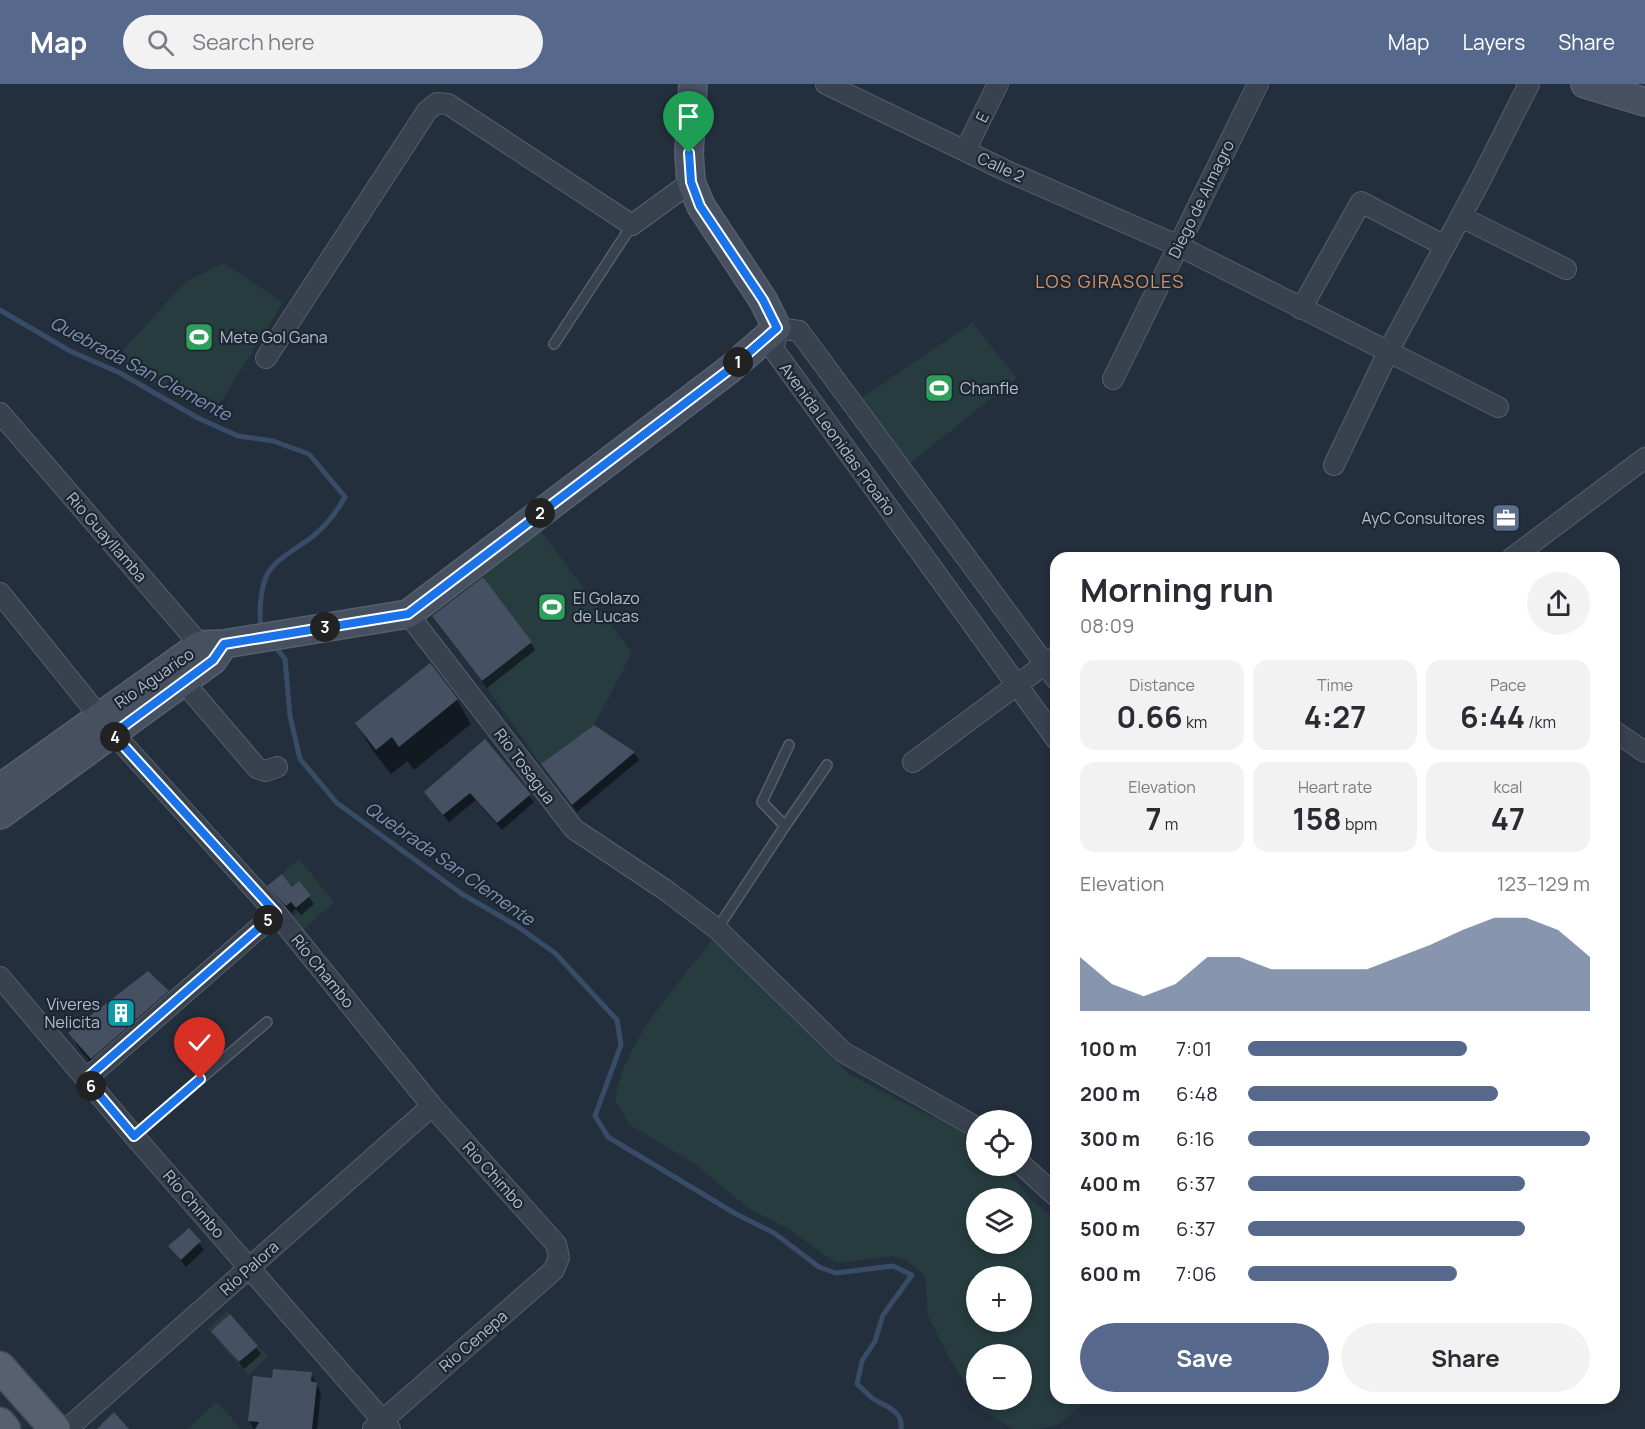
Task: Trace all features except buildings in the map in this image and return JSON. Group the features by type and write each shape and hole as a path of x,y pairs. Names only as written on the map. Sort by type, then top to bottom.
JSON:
{"main road":[{"path":"218,648 285,633 408,614 730,369 777,328 763,300 700,206 691,182 689,153 693,84"},
{"path":"1585,84 1645,102"},
{"name":"Rio Aguarico","path":"5,793 218,648"},
{"path":"0,1367 55,1429"},
{"path":"0,1423 5,1429"}],"street":[{"name":"Calle 2","path":"826,84 965,151 1179,246 1498,407"},
{"name":"E","path":"965,151 999,84"},
{"path":"1334,465 1389,351 1529,84"},
{"name":"Diego de Almagro","path":"1113,379 1254,86"},
{"path":"266,358 427,111 436,103 448,104 632,225 691,182"},
{"path":"1301,309 1361,202 1445,246"},
{"path":"1461,217 1566,269"},
{"name":"Avenida Leonidas Proaño","path":"1050,664 799,331 777,328 774,350 1050,731"},
{"name":"Rio Guayllamba","path":"0,413 218,648"},
{"path":"1520,552 1645,458"},
{"name":"Río Chambo","path":"0,593 106,725 276,913 432,1106"},
{"name":"Rio Tosagua","path":"408,614 574,829 667,891 717,929 843,1052 966,1121"},
{"path":"913,762 1016,686 1050,668"},
{"path":"177,674 257,768 266,771 277,768"},
{"path":"1620,735 1645,752"},
{"path":"86,1079 276,913"},
{"name":"Río Chimbo","path":"0,977 382,1426"},
{"name":"Rio Chimbo","path":"432,1106 556,1244"},
{"name":"Río Palora","path":"67,1429 432,1106"},
{"path":"1032,1174 1050,1191"},
{"name":"Río Cenepa","path":"382,1426 554,1270 559,1257 556,1244"}],"lane":[{"path":"554,344 632,225"},
{"path":"785,826 762,802 789,745"},
{"path":"717,929 827,765"},
{"path":"134,1136 267,1022"}],"green space":[{"name":"Mete Gol Gana","path":"224,263 283,303 217,408 207,412 126,367 119,355 185,282"},
{"name":"Chanfle","path":"972,323 1017,378 910,463 860,399"},
{"name":"El Golazo de Lucas","path":"538,527 632,653 594,725 541,764 482,681 532,642 479,572"},
{"path":"299,859 334,902 300,933 289,919 302,909 299,905 311,895 299,881 292,887 282,874"},
{"path":"712,940 849,1074 912,1107 966,1131 966,1176 1011,1176 1022,1188 966,1188 966,1254 1032,1254 1032,1200 1050,1216 1050,1404 1083,1404 1058,1425 1038,1429 1013,1429 982,1410 1032,1410 1032,1344 966,1344 966,1385 948,1356 928,1316 925,1275 906,1260 893,1256 836,1263 789,1229 751,1210 695,1164 629,1124 615,1101 629,1056 653,1015"},
{"path":"227,1311 230,1314 211,1331 239,1362 258,1346 268,1357 248,1375 207,1329"},
{"path":"217,1402 241,1429 187,1429"}],"waterway":[{"name":"Quebrada San Clemente","path":"0,310 70,351 120,373 198,418 238,436 273,441 309,454 345,497 322,528 269,571 261,596 261,629"},
{"name":"Quebrada San Clemente","path":"274,645 285,659 290,716 300,759 337,803 462,894 517,926 555,953 617,1020 621,1045 595,1116 608,1137 736,1214 774,1233 819,1267 836,1273 893,1266 912,1275 883,1315 875,1341 862,1361 857,1384 872,1398 896,1413 901,1429"}],"place":[{"name":"Mete Gol Gana","path":"199,337"},
{"name":"Chanfle","path":"939,388"},
{"name":"AyC Consultores","path":"1506,518"},
{"name":"El Golazo de Lucas","path":"552,607"},
{"name":"Viveres Nelicita","path":"121,1013"}],"district":[{"name":"LOS GIRASOLES","path":"1110,281"}],"route":[{"path":"200,1079 134,1136 86,1079 276,913 113,734 213,660 224,644 408,614 730,369 777,328 763,300 700,206 691,182 689,153"}]}
